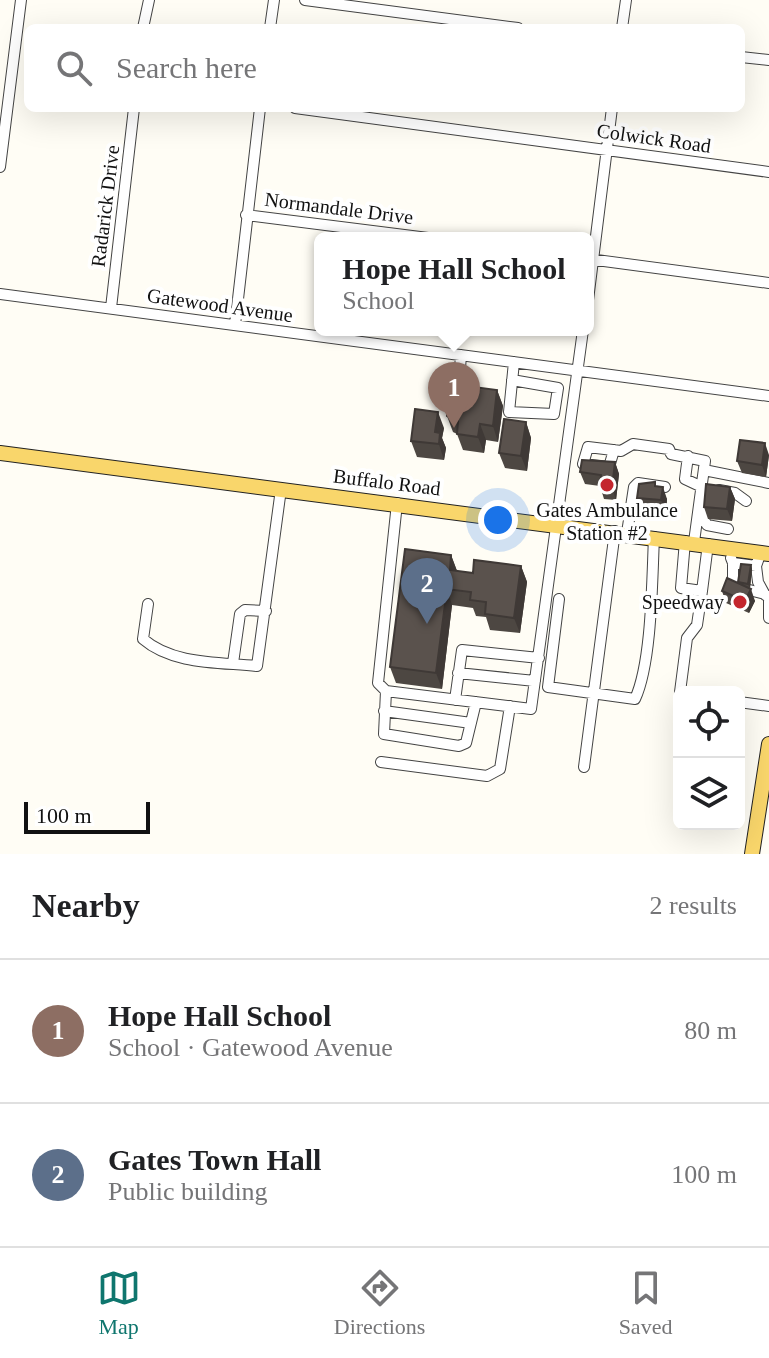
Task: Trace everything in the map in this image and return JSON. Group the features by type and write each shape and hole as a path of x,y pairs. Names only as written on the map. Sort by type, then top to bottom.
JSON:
{"main road":[{"name":"Buffalo Road","path":"0,453 621,532 696,543 733,556 762,558"},
{"path":"752,854 769,744"}],"street":[{"path":"0,167 21,0"},
{"path":"144,24 149,0"},
{"path":"271,24 274,0"},
{"path":"305,0 488,24"},
{"path":"623,24 626,0"},
{"path":"745,57 769,60"},
{"name":"Radarick Drive","path":"111,308 134,112"},
{"path":"235,325 259,112"},
{"name":"Colwick Road","path":"325,112 769,172"},
{"path":"594,237 611,112"},
{"name":"Normandale Drive","path":"246,215 381,232"},
{"path":"594,259 769,283"},
{"name":"Gatewood Avenue","path":"0,294 314,335"},
{"name":"Gatewood Avenue","path":"318,336 769,396"},
{"path":"397,503 378,683 386,691 531,709 582,336"},
{"path":"461,355 461,386 480,392"},
{"path":"512,380 558,388 556,410 550,416 509,412 510,396 514,362"},
{"path":"495,394 510,396"},
{"path":"583,464 588,447 621,451 633,444 703,458 696,543 681,588 702,591"},
{"path":"566,461 609,467 614,450"},
{"path":"688,456 685,479 702,487"},
{"path":"704,470 769,483"},
{"path":"584,767 621,532 634,487 638,483 665,487"},
{"path":"148,604 143,639 155,650 177,657 257,666 281,489"},
{"path":"728,529 707,525 704,520 708,493 716,490 735,493 746,501"},
{"path":"559,599 548,687 635,699 640,687 654,537"},
{"path":"681,686 687,638 697,625 702,591 696,543"},
{"path":"733,556 733,586 768,598"},
{"path":"762,558 758,582 768,598 769,618"},
{"path":"233,663 240,614 245,610 266,611"},
{"path":"455,700 460,654 468,648 539,658"},
{"path":"458,673 535,681"},
{"path":"386,691 382,731 388,736 445,744 466,743 476,702"},
{"path":"745,703 769,706"},
{"path":"381,762 487,776 500,769 510,706"},
{"path":"384,711 471,723"}],"building":[{"path":"451,384 497,390 493,426 480,424 478,437 457,434 458,421 447,416"},
{"path":"415,409 438,412 435,432 440,433 439,444 411,441"},
{"path":"504,419 526,422 521,456 499,453"},
{"path":"740,440 765,443 762,465 737,461"},
{"path":"582,460 615,462 612,488 600,487 601,475 580,472"},
{"path":"655,482 655,486 663,487 661,500 637,498 639,484"},
{"path":"706,484 730,487 727,509 704,507"},
{"path":"405,549 451,555 450,570 473,573 474,560 521,566 514,618 485,614 486,602 470,600 471,592 447,589 436,673 390,667"},
{"path":"741,564 751,565 748,584 738,582"},
{"path":"727,578 751,589 745,601 722,591"}],"place":[{"name":"Hope Hall School","path":"454,428"},
{"name":"Gates Ambulance Station #2","path":"607,485"},
{"name":"Speedway","path":"740,602"},
{"name":"Gates Town Hall","path":"427,624"}]}
